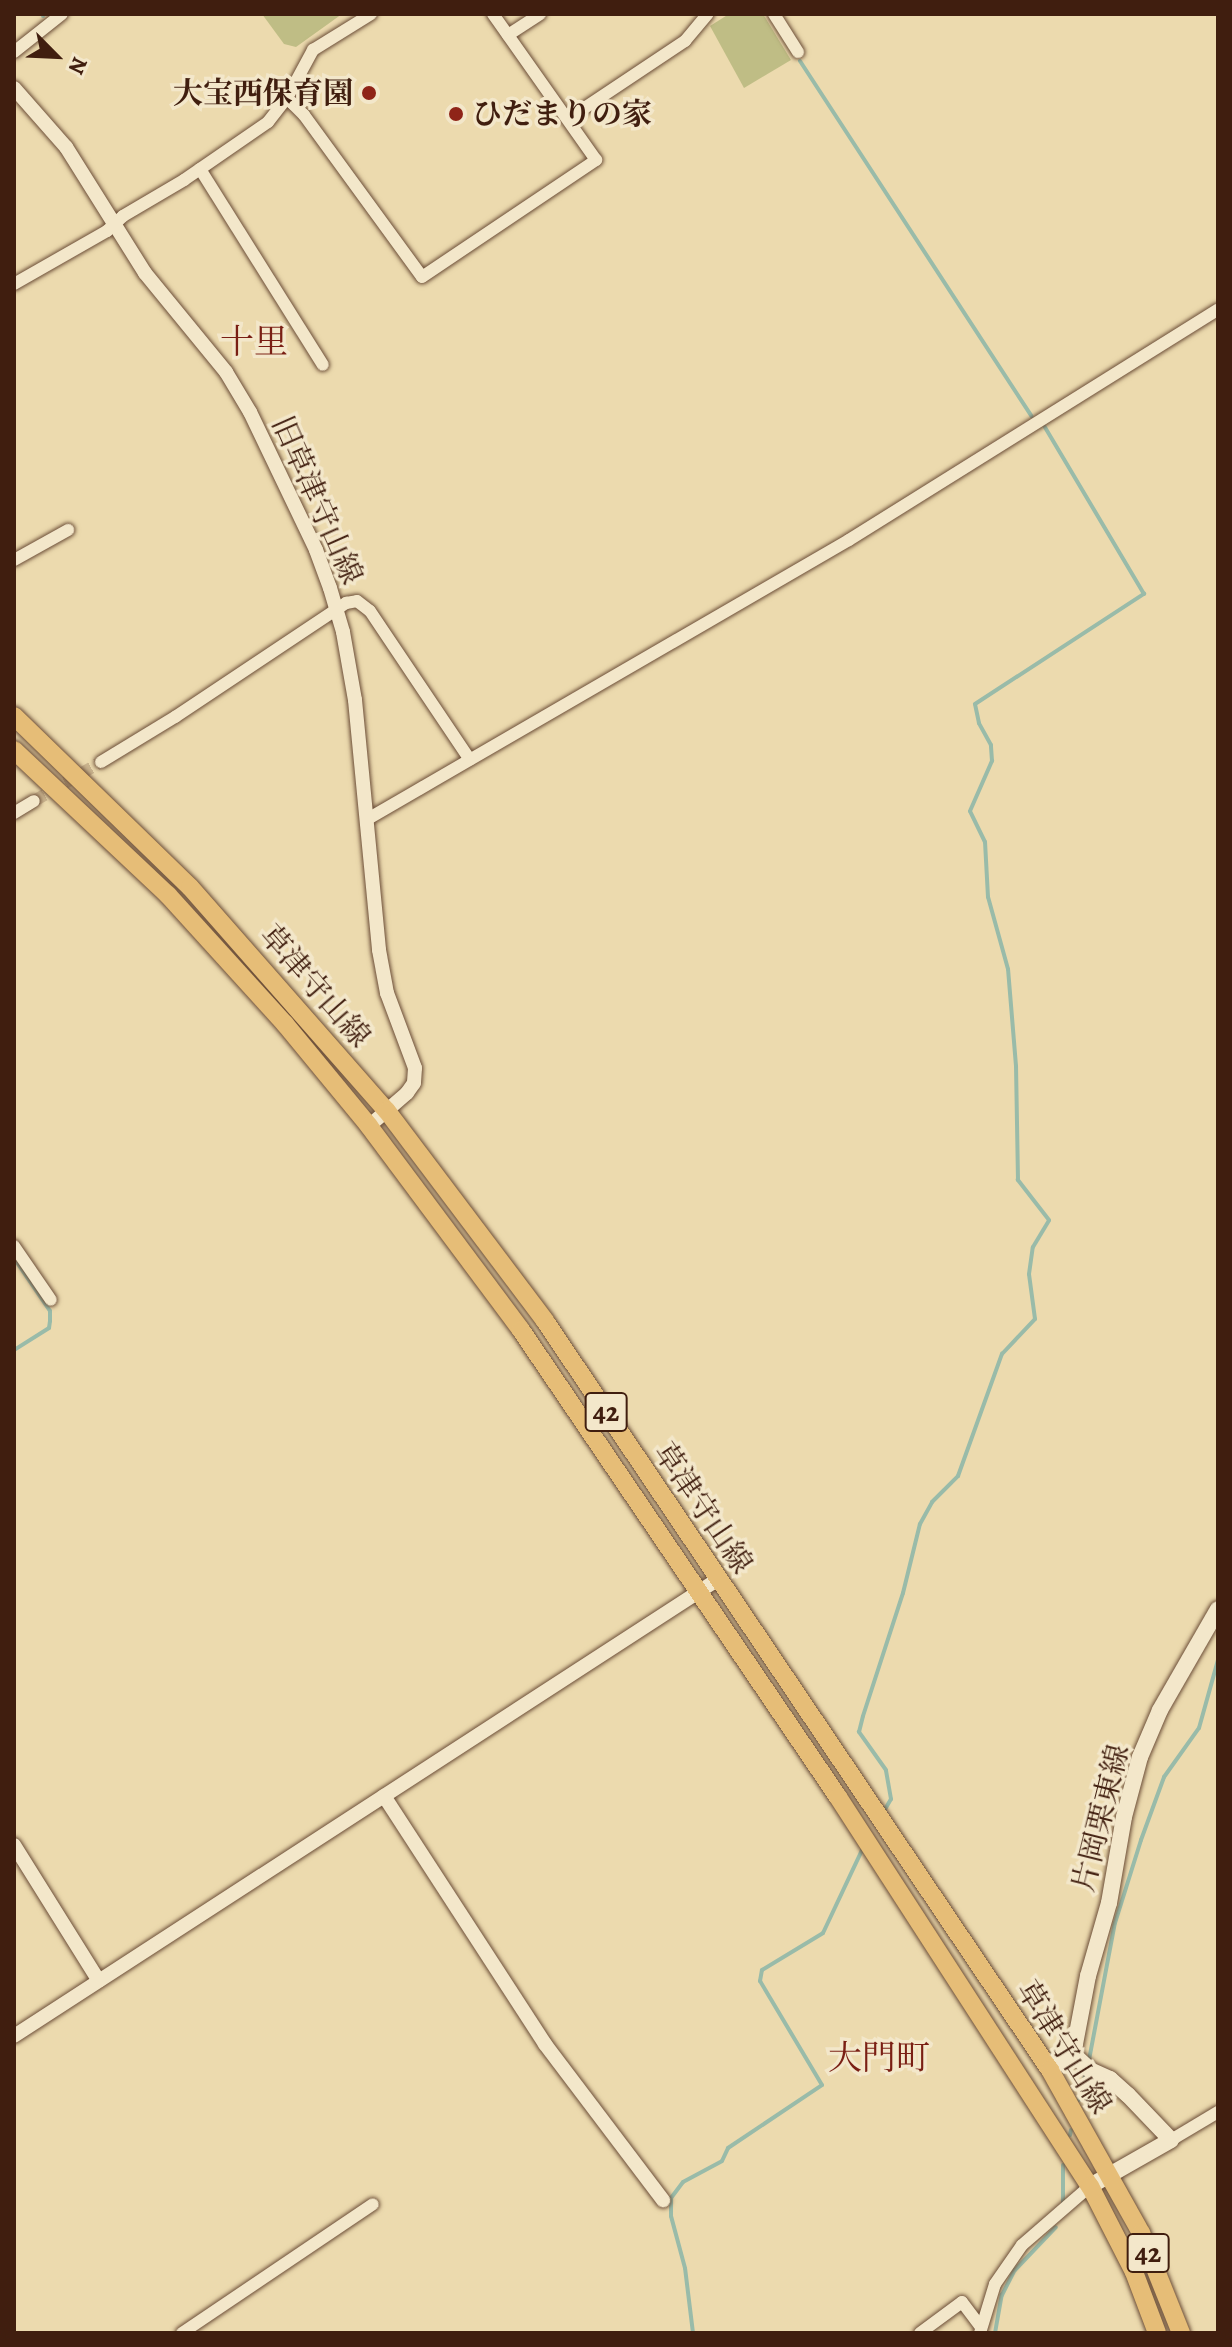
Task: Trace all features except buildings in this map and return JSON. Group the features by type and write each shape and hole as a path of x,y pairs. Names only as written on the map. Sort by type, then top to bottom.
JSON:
{"main road":[{"name":"草津守山線","path":"14,716 190,887 387,1111 545,1321 1050,2070 1141,2233 1181,2333"},
{"name":"草津守山線","path":"14,750 168,895 285,1024 369,1126 521,1330 838,1797 1090,2186 1134,2272 1157,2333"},
{"name":"片岡栗東線","path":"1071,2052 1109,1903 1124,1817 1140,1757 1160,1710 1218,1609"},
{"path":"1050,2070 1071,2052 1090,2070 1119,2087 1171,2140 1090,2186"}],"street":[{"path":"14,52 62,14"},
{"path":"14,284 107,231 113,224 268,122 287,98 313,50 371,14"},
{"path":"287,98 304,115 422,277 596,160 493,14"},
{"path":"508,35 540,14"},
{"path":"568,119 685,41 708,14"},
{"path":"774,14 798,52"},
{"name":"旧草津守山線","path":"14,88 66,147 145,273 226,372 250,412 316,550 336,609 355,700 387,993 415,1068 414,1083 369,1126"},
{"path":"200,169 323,365"},
{"path":"366,820 849,540 1218,309"},
{"path":"14,560 68,530"},
{"path":"101,762 175,717 336,609 357,601 370,611 470,760"},
{"path":"14,813 34,801"},
{"path":"14,1246 51,1300"},
{"path":"14,2036 717,1580"},
{"path":"384,1796 545,2044 663,2200"},
{"path":"14,1845 99,1981"},
{"path":"1171,2140 1218,2112"},
{"path":"980,2330 995,2284 1022,2245 1090,2186"},
{"path":"182,2333 373,2204"},
{"path":"920,2333 962,2302 980,2330"}],"shaded area":[{"path":"262,14 342,14 296,47 284,44"},
{"path":"729,14 763,14 791,60 744,88 710,26"}],"waterway":[{"path":"800,61 1031,416"},
{"path":"884,1811 891,1799 886,1770 859,1732 863,1716 903,1593 920,1524 932,1502 958,1476 1002,1354 1035,1319 1029,1274 1033,1247 1049,1220 1018,1180 1016,1066 1008,969 988,897 985,842 970,811 992,761 991,745 979,723 975,704 1144,594 1045,427"},
{"path":"14,1258 50,1311 49,1328 14,1350"},
{"path":"1089,2060 1115,1923 1141,1840 1164,1777 1199,1728 1218,1660"},
{"path":"693,2333 685,2268 671,2216 671,2198 683,2182 722,2161 728,2148 822,2085 760,1981 762,1970 823,1933 864,1846"},
{"path":"1079,2100 1085,2076"},
{"path":"1070,2135 1071,2130"},
{"path":"1063,2165 1063,2204"},
{"path":"995,2333 1002,2295 1015,2270 1056,2227"}],"tunnel":[{"path":"34,801 101,762"}],"place":[{"name":"大宝西保育園","path":"369,93"},
{"name":"ひだまりの家","path":"456,114"}],"district":[{"name":"十里","path":"254,342"},
{"name":"大門町","path":"879,2058"}]}
